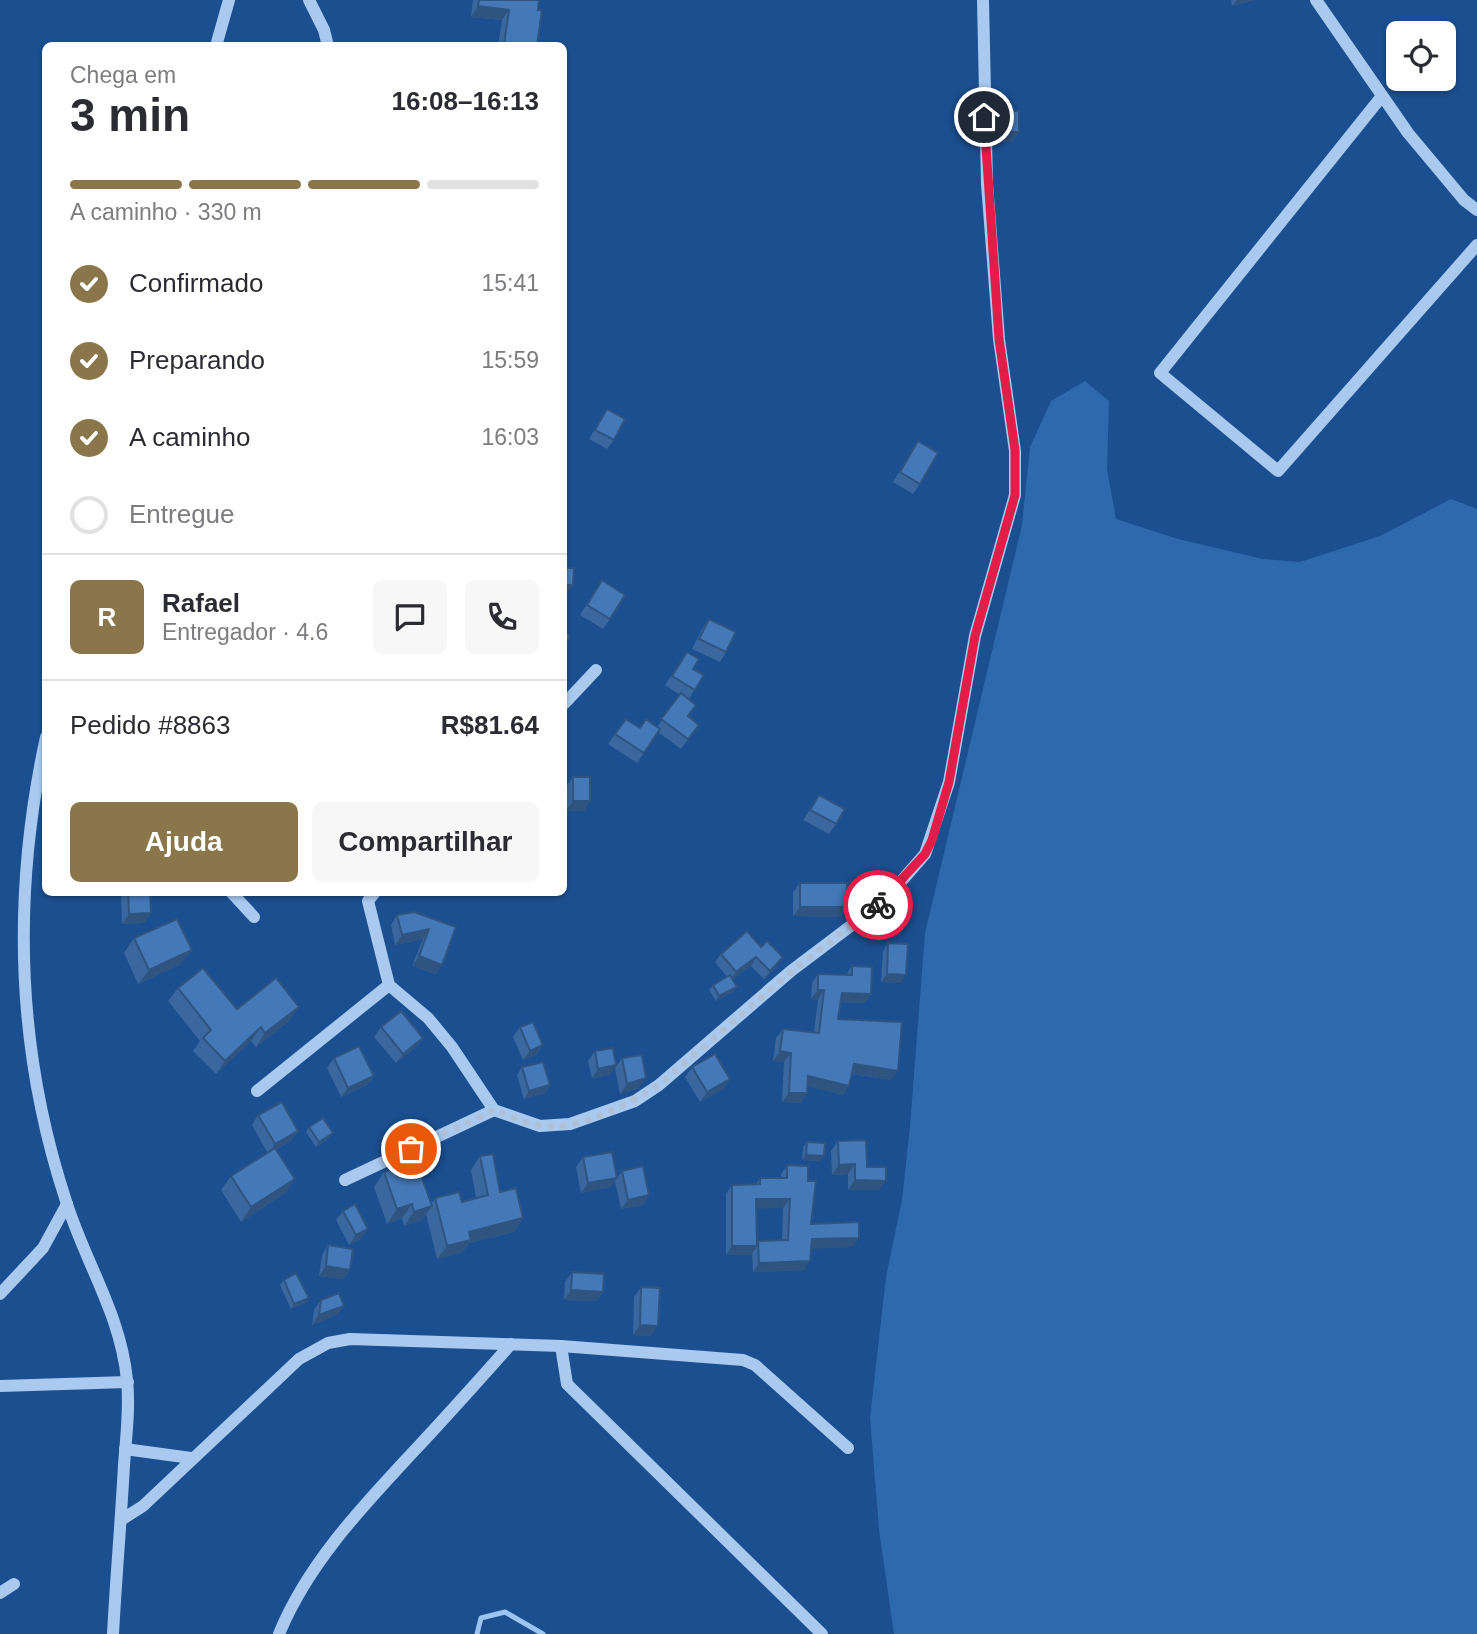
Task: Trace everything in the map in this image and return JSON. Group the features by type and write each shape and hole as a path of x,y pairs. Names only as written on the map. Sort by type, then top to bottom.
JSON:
{"street":[{"path":"217,42 229,0"},
{"path":"309,0 327,42"},
{"path":"372,896 369,901 388,985 428,1018 452,1047 494,1110 540,1126 570,1124 635,1101 659,1085 792,971 885,900 925,854 932,840 949,782 975,636 1015,495 1015,450 999,339 987,184 983,0"},
{"path":"1316,0 1408,134 1464,200 1477,210"},
{"path":"1382,96 1160,373 1278,471 1477,245"},
{"path":"567,701 596,670"},
{"path":"42,756 31,808 25,864 22,920 24,998 43,1125 66,1204 110,1303 128,1382 113,1634"},
{"path":"235,896 254,917"},
{"path":"257,1091 388,985"},
{"path":"345,1180 494,1110"},
{"path":"0,1294 43,1248 66,1204"},
{"path":"121,1520 143,1506 299,1359 328,1343 383,1338 561,1346 743,1360 755,1365 848,1448"},
{"path":"279,1634 301,1590 357,1514 511,1344"},
{"path":"561,1346 567,1384 822,1634"},
{"path":"0,1386 128,1382"},
{"path":"125,1449 191,1458"},
{"path":"0,1592 14,1584"}],"shaded area":[{"path":"1085,381 1109,401 1107,469 1116,519 1178,539 1263,559 1300,562 1380,536 1451,499 1477,509 1477,1634 894,1634 879,1530 870,1418 886,1277 902,1200 925,933 1022,525 1030,447 1051,401"}],"building":[{"path":"479,0 539,0 538,10 542,10 538,42 504,42 509,10 478,6"},
{"path":"1004,111 1019,111 1019,132 1004,132"},
{"path":"607,409 625,419 614,440 595,430"},
{"path":"918,441 938,453 920,484 900,472"},
{"path":"567,568 574,568 573,585 567,585"},
{"path":"602,580 625,595 610,619 587,605"},
{"path":"709,619 736,632 726,652 699,639"},
{"path":"687,652 699,659 693,669 704,675 695,690 672,676"},
{"path":"681,693 696,705 688,716 699,725 688,739 661,719"},
{"path":"626,719 640,728 646,719 660,729 644,753 615,734"},
{"path":"573,777 590,777 590,801 573,801"},
{"path":"819,795 845,809 836,824 810,810"},
{"path":"800,883 847,883 847,907 800,907"},
{"path":"128,896 150,896 151,913 129,914"},
{"path":"414,912 456,927 442,965 419,956 429,929 402,935 397,915"},
{"path":"177,919 192,950 149,970 134,938"},
{"path":"747,931 761,947 767,941 783,957 770,971 756,957 736,972 721,954"},
{"path":"888,943 908,944 906,975 887,974"},
{"path":"852,966 872,967 871,994 842,993 838,1019 902,1022 898,1071 854,1064 849,1086 808,1076 807,1093 789,1093 791,1053 780,1051 783,1029 819,1033 824,990 818,990 818,974 852,975"},
{"path":"203,968 237,1009 276,978 299,1007 265,1033 261,1027 225,1061 203,1038 211,1030 178,988"},
{"path":"730,975 737,987 719,996 713,985"},
{"path":"401,1011 423,1038 403,1054 381,1027"},
{"path":"533,1022 543,1045 530,1051 520,1027"},
{"path":"359,1046 374,1076 348,1088 334,1058"},
{"path":"613,1048 616,1065 598,1069 595,1051"},
{"path":"715,1054 730,1079 707,1092 692,1067"},
{"path":"642,1055 646,1078 627,1084 622,1058"},
{"path":"543,1062 550,1085 529,1091 522,1067"},
{"path":"282,1102 298,1131 275,1144 258,1115"},
{"path":"323,1118 333,1133 319,1142 309,1127"},
{"path":"866,1140 867,1167 886,1167 886,1181 855,1180 855,1164 839,1165 838,1141"},
{"path":"807,1142 825,1143 824,1156 806,1155"},
{"path":"275,1148 295,1179 251,1207 231,1176"},
{"path":"612,1152 617,1178 588,1183 583,1157"},
{"path":"493,1154 500,1192 516,1188 523,1218 469,1232 471,1240 447,1246 435,1198 459,1192 462,1202 488,1195 480,1156"},
{"path":"416,1161 432,1206 414,1212 412,1204 397,1209 384,1172"},
{"path":"787,1165 808,1166 808,1181 816,1181 811,1224 859,1222 859,1238 812,1239 810,1261 759,1263 758,1241 788,1240 790,1199 756,1199 757,1246 732,1246 732,1185 760,1184 760,1178 787,1178"},
{"path":"643,1166 649,1195 628,1200 622,1171"},
{"path":"355,1204 368,1229 356,1235 343,1211"},
{"path":"328,1245 353,1249 350,1270 326,1266"},
{"path":"572,1272 604,1274 603,1292 571,1290"},
{"path":"296,1273 309,1298 294,1304 284,1280"},
{"path":"641,1287 660,1288 658,1326 640,1325"},
{"path":"339,1293 344,1306 319,1315 321,1300"}],"waterway":[{"path":"477,1634 481,1618 505,1612 543,1634"}],"way so far":[{"path":"411,1149 494,1110 540,1126 570,1124 635,1101 659,1085 700,1046 792,971 878,905"}],"route":[{"path":"878,905 925,854 932,840 949,782 975,636 1015,495 1015,450 999,339 984,117"}]}
